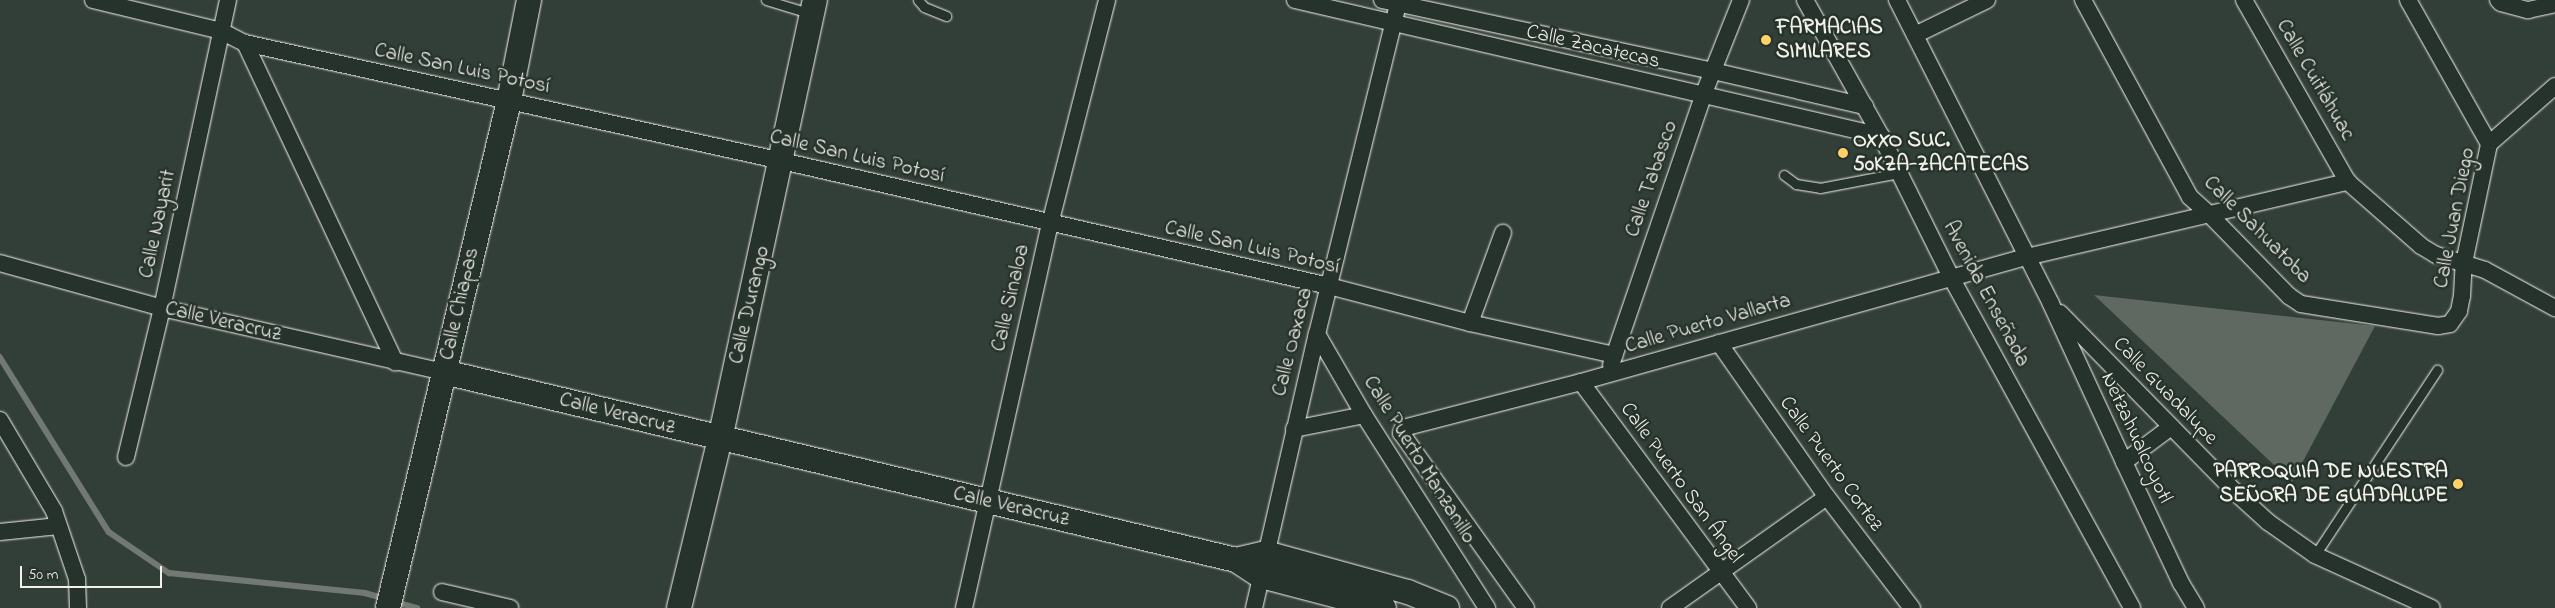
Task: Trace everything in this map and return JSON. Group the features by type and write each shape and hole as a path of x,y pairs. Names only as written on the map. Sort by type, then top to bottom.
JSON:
{"street":[{"name":"Calle San Luis Potosí","path":"92,0 221,31 245,43 782,161 1050,224 1329,286 1470,323 1614,355"},
{"name":"Calle Nayarit","path":"126,457 162,308 228,0"},
{"name":"Calle Chiapas","path":"390,600 509,101 529,0"},
{"name":"Calle Sinaloa","path":"964,608 986,501 1050,224 1107,0"},
{"name":"Calle Zacatecas","path":"1295,0 1393,24 1704,93 1881,136"},
{"name":"Calle Tabasco","path":"1608,374 1704,93 1741,0"},
{"name":"Avenida Enseñada","path":"1805,0 1865,106 1952,278 2132,608"},
{"name":"Netzahualcoyotl","path":"1897,0 2028,257 2124,462 2196,608"},
{"path":"1915,35 1988,0"},
{"name":"Calle Sahuatoba","path":"2083,0 2190,198 2209,214 2290,296 2301,304 2438,326 2450,324"},
{"name":"Calle Cuitláhuac","path":"2244,0 2348,182 2421,246 2449,261 2464,263 2485,270 2554,305"},
{"path":"2408,0 2489,144"},
{"path":"2498,0 2501,3 2528,10 2552,5"},
{"name":"Calle Zacatecas","path":"1393,1 1865,106"},
{"name":"Calle Oaxaca","path":"1254,608 1294,429 1393,24 1393,1"},
{"name":"Calle Durango","path":"679,608 720,439 814,7"},
{"path":"245,43 395,362"},
{"name":"Calle Juan Diego","path":"2450,324 2459,311 2464,263 2489,144 2555,86"},
{"name":"Calle Puerto Vallarta","path":"1526,608 1400,431 1403,428 1581,382 2028,257 2348,182"},
{"path":"1470,323 1503,233"},
{"name":"Calle Veracruz","path":"0,263 162,308 444,372 1236,560 1261,576 1384,608"},
{"name":"Calle Guadalupe","path":"2051,304 2235,492 2268,522 2315,555 2432,608"},
{"name":"Calle Puerto Manzanillo","path":"1317,334 1364,416 1487,608"},
{"name":"Calle Puerto Cortez","path":"1719,343 1827,497 1912,608"},
{"name":"Calle Puerto San Ángel","path":"1581,382 1748,608"},
{"path":"1294,429 1364,416"},
{"path":"0,420 46,496 59,526 77,579 78,608"},
{"path":"2124,462 2171,427"},
{"path":"1670,608 1827,497"},
{"path":"0,532 59,526"},
{"path":"1266,553 1408,592 1447,608"},
{"name":"Calle Veracruz","path":"1236,560 1266,553"},
{"path":"442,592 510,608"}],"lane":[{"path":"766,0 814,7"},
{"path":"918,0 924,7 946,16"},
{"path":"1784,176 1796,184 1811,188 1899,172"},
{"path":"2315,555 2437,370"}],"building":[{"path":"2094,295 2375,326 2292,482"}],"waterway":[{"path":"0,357 109,532 169,573 365,593 384,598"},
{"path":"395,602 417,608"}],"place":[{"name":"FARMACIAS SIMILARES","path":"1766,40"},
{"name":"OXXO SUC. 50KZA-ZACATECAS","path":"1843,153"},
{"name":"PARROQUIA DE NUESTRA SEÑORA DE GUADALUPE","path":"2458,484"}]}
